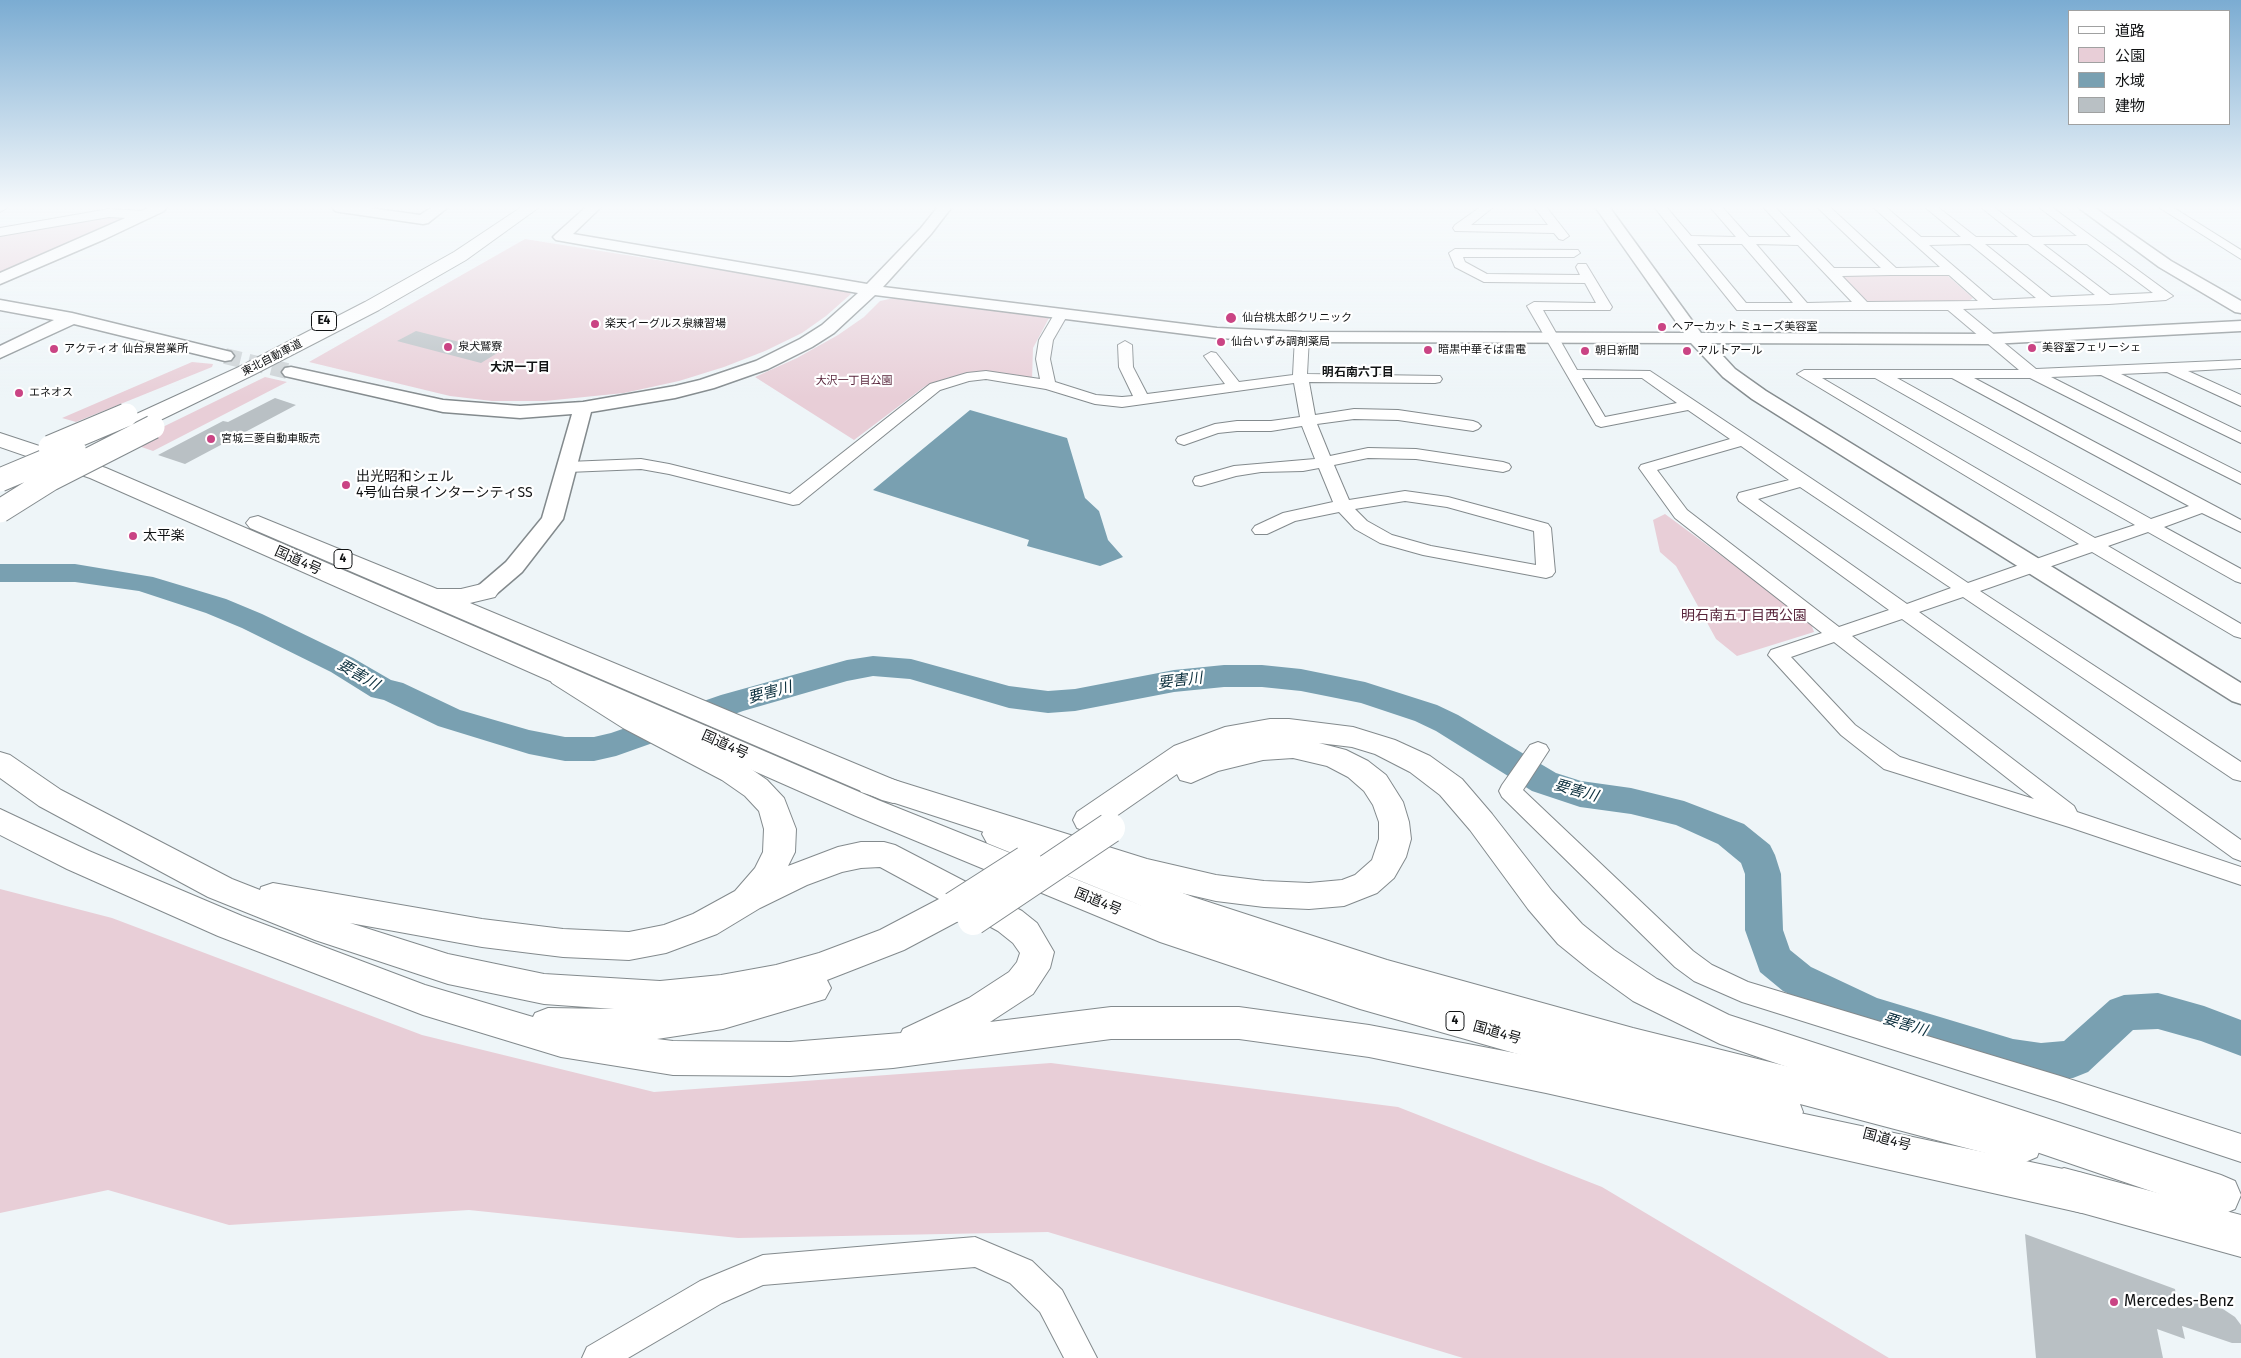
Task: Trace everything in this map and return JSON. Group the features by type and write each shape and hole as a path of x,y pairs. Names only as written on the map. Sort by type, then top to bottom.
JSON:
{"highway":[{"name":"東北自動車道","path":"0,480 139,421 264,352 379,292 413,271"},
{"path":"0,510 52,479 139,421 323,338 434,271"},
{"name":"東北自動車道","path":"0,467 139,421"},
{"name":"国道4号","path":"0,426 56,440 107,458 499,626 867,808 1172,932 1360,994 2241,1236"},
{"name":"国道4号","path":"0,440 98,473 562,676 643,717 692,723 872,784 1184,908 1387,975 1633,1044 2231,1198"},
{"path":"429,596 460,598 486,591"},
{"path":"486,591 482,601 486,611 499,626"},
{"path":"692,723 733,772 756,788 773,806 780,829 779,852 766,877 747,900"},
{"path":"1099,824 1184,754 1226,737 1270,729 1289,729 1353,737 1386,747 1420,764 1451,787 1481,822 1540,900 1570,934 1602,960 1645,990 1720,1028 2231,1198"},
{"path":"424,1000 524,1022 579,1025 650,1024 723,1014 773,1000 828,983 899,955 963,914 1099,824 1185,775 1210,762 1263,749 1292,747 1336,758 1358,769 1375,783 1388,802 1394,822 1395,839 1390,857 1383,869 1366,884 1344,893 1309,896 1264,894 1216,888 1147,872 872,784"},
{"path":"0,763 50,798 220,888 327,930 448,969 544,989 660,996 721,990 776,980 822,967 963,914"},
{"path":"0,821 78,860 221,922 424,1000 561,1041 673,1058 790,1059 893,1051 1111,1023 1239,1023 1368,1041 1546,1076 2082,1193"},
{"path":"220,888 482,933 563,943 630,946 666,939 705,924 747,900 796,876 838,860 861,855 884,854 1010,921 1025,933 1037,952 1033,968 1021,982 982,1009 893,1051"}],"street":[{"path":"0,279 17,271"},
{"path":"762,271 871,290 1217,333 1302,337 1990,339 2241,326"},
{"path":"292,372 442,406 520,412 584,408 675,392 707,384 762,365 806,343 828,329 847,314 888,271"},
{"path":"1472,271 1484,278 1588,279"},
{"path":"1584,271 1605,307 1534,306 1600,422 1690,405"},
{"path":"1648,271 1696,338 1729,373 1759,394 2241,695"},
{"path":"1713,271 1742,307 1951,306 2166,296 2133,271"},
{"path":"1773,271 1804,307"},
{"path":"1831,272 1929,271"},
{"path":"1951,271 1990,304"},
{"path":"2011,271 2049,302"},
{"path":"2072,271 2109,300"},
{"path":"2178,271 2241,308"},
{"path":"2194,271 2241,299"},
{"path":"1831,272 1864,307"},
{"path":"0,305 72,318 225,356"},
{"path":"1951,306 2033,374 2241,479"},
{"path":"1048,385 1043,359 1046,340 1061,314"},
{"path":"0,353 72,318"},
{"path":"1261,530 1304,513 1343,506 1405,496 1448,502 1542,528 1546,572 1429,551 1386,539 1361,525 1343,506 1323,462 1308,421 1299,368 1302,337"},
{"path":"1126,345 1126,367 1143,400"},
{"path":"1211,356 1234,385"},
{"path":"2239,365 2033,374 1804,374 2241,632"},
{"path":"2170,368 2241,401"},
{"path":"2105,372 2241,438"},
{"path":"1572,374 1645,374 1742,441 2241,773"},
{"path":"1878,374 2241,577"},
{"path":"568,467 641,464 669,469 794,500 935,387 952,380 986,375 1048,385 1095,399 1122,402 1234,385 1300,378 1435,379"},
{"path":"1956,375 2241,527"},
{"path":"486,591 514,567 552,519 584,408"},
{"path":"1184,440 1215,429 1238,426 1271,426 1354,414 1398,415 1473,426"},
{"path":"1742,441 1647,468 1681,514 2077,821"},
{"path":"1201,481 1234,471 1261,467 1303,466 1368,453 1416,454 1503,467"},
{"path":"1802,481 1745,497 2241,852"},
{"path":"2203,507 1778,655 1848,730 1892,763 2077,821 2241,876"},
{"path":"1530,762 1510,791 1684,959 1703,973 1742,991 2060,1089 2241,1148"},
{"path":"598,1358 711,1292 764,1270 975,1252 1021,1272 1051,1301 1081,1358"}],"green space":[{"name":"楽天イーグルス泉練習場","path":"468,271 729,271 847,290 851,294 826,316 802,333 765,351 724,367 679,381 624,393 545,401 492,401 450,396 309,362"},
{"path":"1935,273 1948,276 1973,298 1969,301 1871,302 1862,299 1842,279 1845,274"},
{"name":"大沢一丁目公園","path":"894,298 1049,318 1033,348 1032,380 968,374 947,378 924,387 854,440 755,377 797,358 838,335 864,317 880,301"},
{"path":"192,362 213,364 212,367 76,422 62,418"},
{"path":"265,377 287,382 153,451 130,443"},
{"name":"明石南五丁目西公園","path":"1665,514 1810,621 1814,632 1737,656 1716,639 1676,566 1660,552 1653,520"},
{"path":"0,889 112,918 422,1035 654,1092 1051,1063 1398,1107 1602,1187 1889,1358 1463,1358 1048,1232 738,1238 469,1210 229,1225 108,1190 0,1213"}],"water":[{"path":"970,410 1067,438 1085,498 1099,511 1108,540 1123,557 1100,566 1027,546 1029,540 873,490"}],"building":[{"name":"泉犬鷲寮","path":"416,331 499,352 481,363 397,341"},
{"name":"宮城三菱自動車販売","path":"275,398 296,405 185,464 158,455 223,421 228,422"},
{"name":"Mercedes-Benz","path":"2025,1234 2175,1289 2176,1295 2223,1309 2235,1317 2241,1325 2241,1343 2232,1343 2182,1326 2185,1339 2157,1329 2163,1358 2036,1358"}],"waterway":[{"name":"要害川","path":"0,573 75,573 143,583 216,606 252,621 342,665 382,689 392,691 449,718 529,742 565,749 594,749 616,744 732,703 847,671 873,666 911,669 1009,697 1048,702 1075,700 1174,681 1224,676 1262,676 1301,680 1365,693 1426,713 1447,723 1544,782 1580,794 1631,801 1684,814 1731,834 1757,855 1763,874 1764,930 1774,960 1797,979 1868,1013 2013,1058 2041,1062 2073,1059 2124,1013 2158,1011 2204,1024 2241,1038"}],"tunnel":[{"path":"225,356 291,372"}],"place":[{"name":"仙台桃太郎クリニック","path":"1231,318"},
{"name":"楽天イーグルス泉練習場","path":"595,324"},
{"name":"ヘアーカット ミューズ美容室","path":"1662,327"},
{"name":"仙台いずみ調剤薬局","path":"1221,342"},
{"name":"泉犬鷲寮","path":"448,347"},
{"name":"美容室フェリーシェ","path":"2032,348"},
{"name":"アクティオ 仙台泉営業所","path":"54,349"},
{"name":"暗黒中華そば雷電","path":"1428,350"},
{"name":"朝日新聞","path":"1585,351"},
{"name":"アルトアール","path":"1687,351"},
{"name":"エネオス","path":"19,393"},
{"name":"宮城三菱自動車販売","path":"211,439"},
{"name":"出光昭和シェル 4号仙台泉インターシティSS","path":"346,485"},
{"name":"太平楽","path":"133,536"},
{"name":"Mercedes-Benz","path":"2114,1302"}],"district":[{"name":"大沢一丁目","path":"520,368"},
{"name":"明石南六丁目","path":"1358,373"}]}
